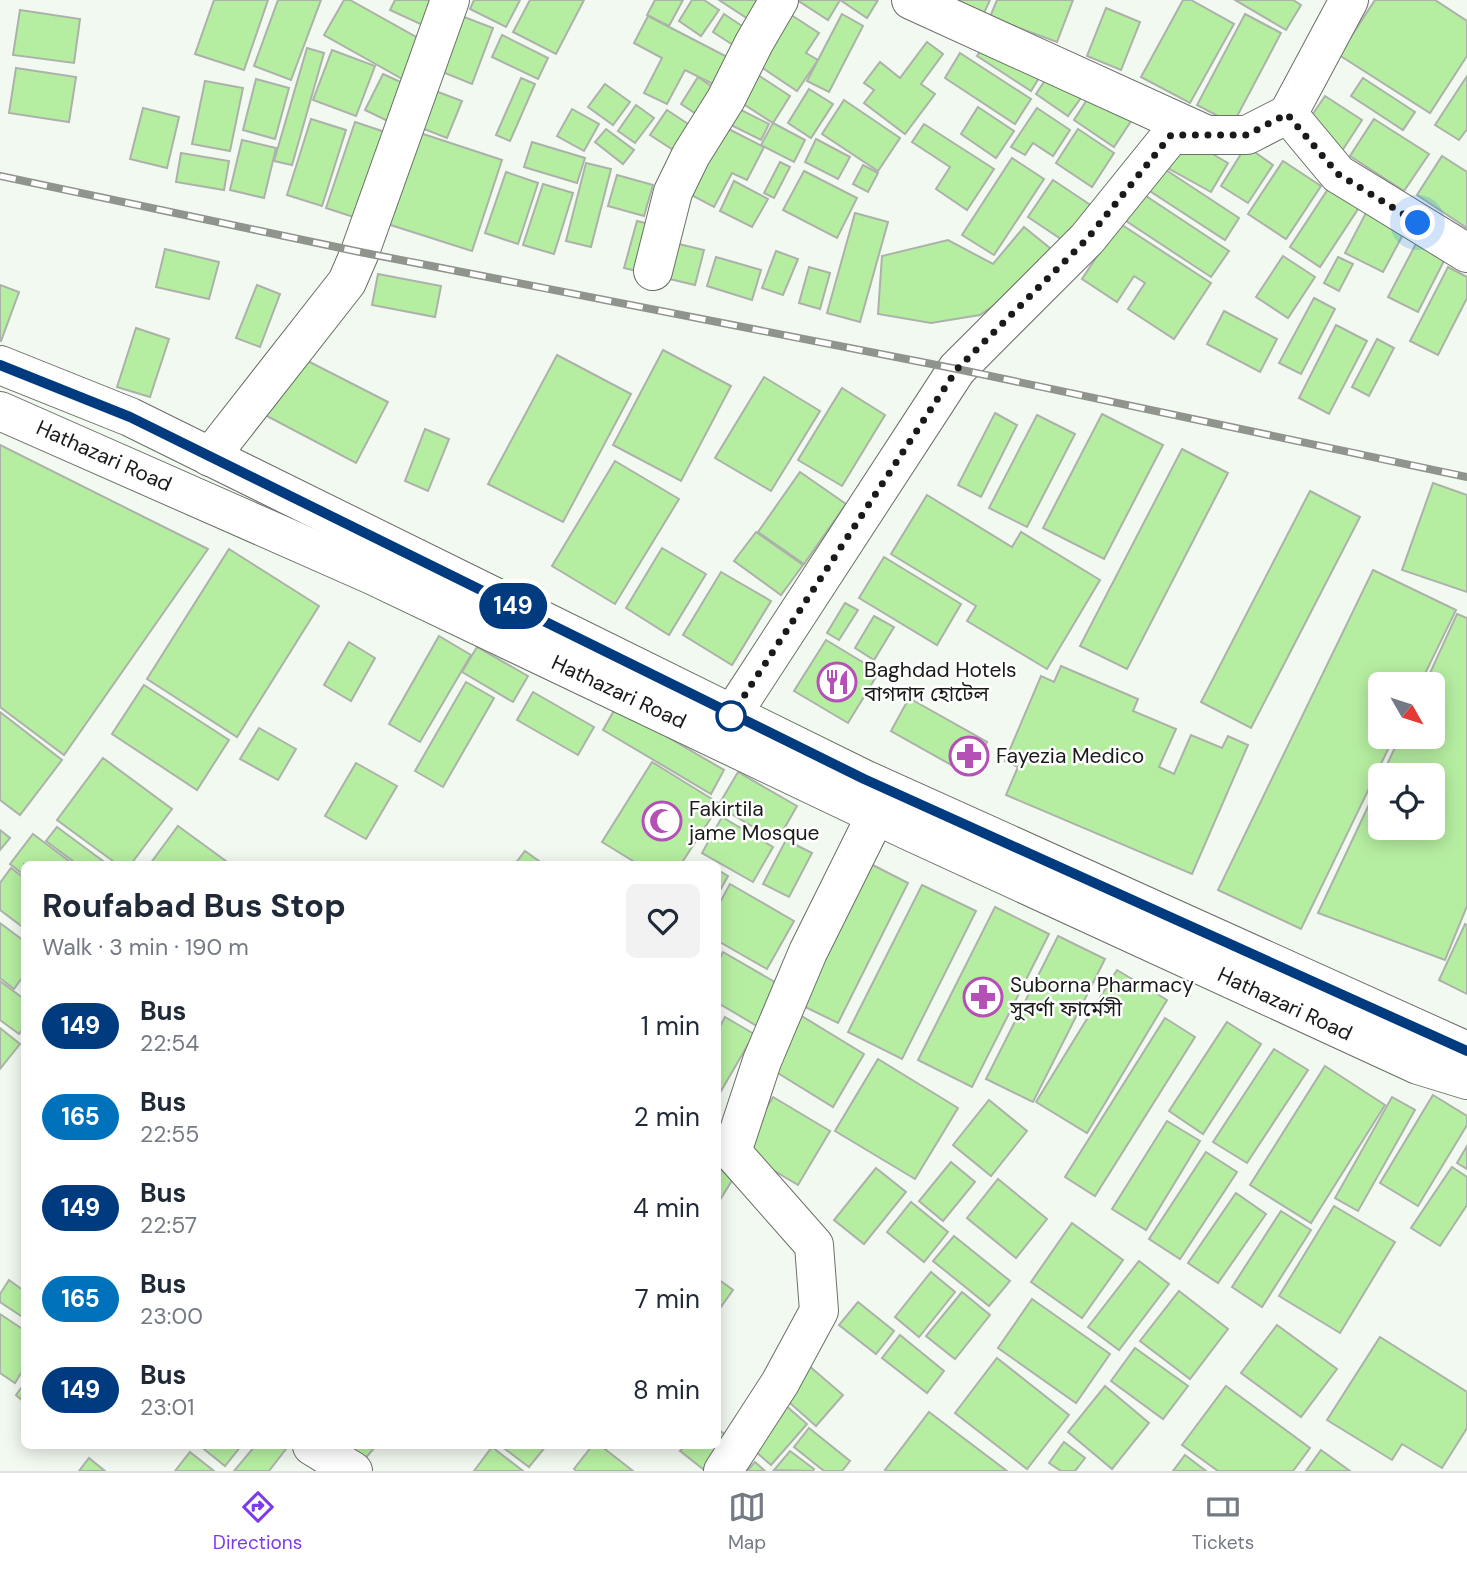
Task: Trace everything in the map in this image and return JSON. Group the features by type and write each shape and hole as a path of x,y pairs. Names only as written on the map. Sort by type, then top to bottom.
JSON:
{"main road":[{"path":"210,457 347,282 450,0"},
{"path":"653,271 673,192 691,155 726,99 779,0"},
{"path":"911,0 1207,135"},
{"path":"732,716 957,369 1087,239 1171,135 1247,135 1287,114 1349,0"},
{"path":"1287,114 1338,174 1467,253"},
{"name":"Hathazari Road","path":"0,365 130,417 864,779 1467,1051"},
{"name":"Hathazari Road","path":"0,411 372,575 876,815 1418,1065 1467,1080"},
{"path":"723,1471 780,1383 819,1311 814,1245 732,1152 762,1061 808,952 876,815"},
{"path":"317,1449 353,1471"}],"building":[{"path":"214,0 268,0 244,70 195,54"},
{"path":"278,0 321,0 291,80 254,66"},
{"path":"344,0 350,0 425,42 404,80 324,35"},
{"path":"395,0 442,0 429,28 390,10"},
{"path":"474,0 520,0 506,27 470,9"},
{"path":"530,0 584,0 556,54 513,32"},
{"path":"655,0 683,0 669,26 647,15"},
{"path":"692,0 704,0 719,10 701,36 679,21"},
{"path":"719,0 764,0 759,26"},
{"path":"797,0 840,0 828,20"},
{"path":"840,0 878,0 867,18"},
{"path":"956,0 990,0 984,13"},
{"path":"997,0 1073,0 1057,42 990,17"},
{"path":"1183,0 1191,0 1234,24 1190,103 1141,77"},
{"path":"1235,0 1293,0 1301,5 1286,30"},
{"path":"1375,0 1435,0 1467,21 1467,56 1430,113 1339,55"},
{"path":"1106,8 1140,22 1121,70 1087,56"},
{"path":"782,9 819,33 806,53 818,60 797,91 749,59"},
{"path":"20,10 80,19 74,63 13,55"},
{"path":"451,12 493,28 472,84 430,67"},
{"path":"724,14 751,32 739,49 713,32"},
{"path":"842,14 863,26 829,92 807,81"},
{"path":"1245,14 1281,33 1233,124 1197,105"},
{"path":"648,16 733,60 719,87 685,70 667,104 644,93 662,58 634,43"},
{"path":"502,35 548,58 538,79 492,57"},
{"path":"989,37 1042,73 1031,91 977,56"},
{"path":"927,42 943,54 921,84 935,94 905,134 864,103 874,90 864,83 880,62 900,78"},
{"path":"307,48 324,53 292,165 274,161"},
{"path":"332,50 375,66 356,116 313,100"},
{"path":"960,53 1031,99 1015,124 945,78"},
{"path":"16,68 76,77 69,122 9,113"},
{"path":"755,73 790,96 773,123 737,100"},
{"path":"1050,73 1083,95 1068,116 1036,94"},
{"path":"383,74 416,89 398,126 365,110"},
{"path":"1467,76 1467,129 1459,140 1435,125"},
{"path":"698,77 724,95 707,121 681,104"},
{"path":"521,78 535,84 510,141 496,135"},
{"path":"1363,78 1415,112 1403,130 1351,96"},
{"path":"256,79 289,88 275,139 243,130"},
{"path":"205,81 243,88 230,151 192,144"},
{"path":"605,84 630,102 613,125 588,107"},
{"path":"425,87 462,101 447,138 411,124"},
{"path":"809,89 833,104 811,138 788,123"},
{"path":"1092,92 1133,118 1114,147 1074,120"},
{"path":"1325,96 1362,120 1342,151 1304,127"},
{"path":"844,100 900,138 878,171 822,134"},
{"path":"636,105 654,118 635,143 618,131"},
{"path":"733,106 769,124 761,140 725,122"},
{"path":"978,107 1014,131 996,158 961,134"},
{"path":"143,108 179,117 167,168 130,159"},
{"path":"1037,108 1070,130 1053,156 1033,143 1025,155 1011,147"},
{"path":"572,109 599,124 584,151 557,136"},
{"path":"667,110 694,128 678,153 650,135"},
{"path":"311,119 346,130 322,206 287,195"},
{"path":"1374,119 1429,154 1404,191 1350,156"},
{"path":"355,122 394,135 366,221 326,208"},
{"path":"717,123 764,147 747,180 732,173 714,207 682,190"},
{"path":"773,123 805,140 794,162 761,145"},
{"path":"924,124 994,169 967,210 936,189 950,167 912,142"},
{"path":"408,129 502,160 472,251 378,221"},
{"path":"606,129 634,150 623,164 595,142"},
{"path":"1078,129 1114,153 1092,187 1056,163"},
{"path":"1183,137 1228,163 1211,192 1166,167"},
{"path":"816,139 850,157 838,179 805,162"},
{"path":"242,140 276,148 264,198 230,190"},
{"path":"532,142 585,158 577,183 524,167"},
{"path":"1246,146 1273,165 1248,203 1221,186"},
{"path":"181,153 229,161 224,190 176,182"},
{"path":"1442,156 1467,172 1467,228 1417,195"},
{"path":"1012,158 1044,179 994,255 962,235"},
{"path":"1283,161 1321,186 1286,239 1248,214"},
{"path":"780,162 790,167 774,198 764,193"},
{"path":"586,163 611,169 591,247 566,241"},
{"path":"1157,164 1239,218 1225,240 1142,186"},
{"path":"863,165 878,173 868,192 853,184"},
{"path":"804,171 857,198 837,238 783,210"},
{"path":"506,172 538,183 518,244 485,233"},
{"path":"617,175 653,185 644,216 608,206"},
{"path":"1053,180 1092,206 1067,243 1028,217"},
{"path":"734,181 768,199 752,227 720,211"},
{"path":"1332,183 1362,203 1320,267 1290,247"},
{"path":"543,184 573,193 554,254 523,245"},
{"path":"1137,190 1229,251 1211,277 1120,217"},
{"path":"1368,209 1406,229 1383,272 1345,253"},
{"path":"855,213 888,222 860,322 827,313"},
{"path":"637,221 661,227 649,274 624,268"},
{"path":"1119,223 1211,283 1174,339 1128,309 1145,283 1134,276 1117,302 1082,279"},
{"path":"1024,227 1051,249 1017,289 980,315 931,323 878,314 882,256 948,240 993,264"},
{"path":"1419,238 1448,253 1418,312 1388,297"},
{"path":"666,241 704,250 695,285 657,276"},
{"path":"165,249 219,262 209,299 156,287"},
{"path":"776,251 798,259 783,295 762,288"},
{"path":"1283,256 1315,277 1288,318 1256,297"},
{"path":"716,257 761,270 752,300 707,286"},
{"path":"1338,257 1353,264 1339,291 1324,283"},
{"path":"809,267 830,273 820,309 799,303"},
{"path":"1448,267 1467,277 1467,298 1438,355 1410,341"},
{"path":"378,274 441,286 435,317 372,305"},
{"path":"0,285 19,292 1,341 0,341"},
{"path":"257,285 280,294 260,347 236,338"},
{"path":"1314,298 1335,309 1301,374 1279,363"},
{"path":"1224,311 1277,339 1260,372 1207,344"},
{"path":"1336,325 1367,341 1329,414 1299,398"},
{"path":"136,328 169,339 150,397 117,387"},
{"path":"1377,339 1394,348 1369,396 1352,387"},
{"path":"663,350 731,386 681,481 613,445"},
{"path":"296,355 388,402 356,463 265,415"},
{"path":"557,355 631,394 563,522 488,484"},
{"path":"764,377 820,411 771,491 715,458"},
{"path":"842,388 885,415 842,486 798,460"},
{"path":"995,413 1017,425 981,497 958,485"},
{"path":"1102,414 1163,445 1104,559 1043,528"},
{"path":"1037,415 1075,434 1027,527 989,508"},
{"path":"425,429 449,439 428,491 405,481"},
{"path":"0,445 208,549 64,755 0,707"},
{"path":"1182,449 1228,473 1127,669 1080,646"},
{"path":"615,461 679,499 615,604 552,566"},
{"path":"800,472 846,504 804,564 758,532"},
{"path":"1433,483 1467,495 1467,592 1402,570"},
{"path":"1310,491 1360,517 1251,728 1201,702"},
{"path":"927,495 1012,547 1021,532 1100,580 1047,669 967,621 976,606 891,554"},
{"path":"756,532 803,565 781,595 734,561"},
{"path":"662,548 706,574 669,635 626,608"},
{"path":"229,549 319,606 237,737 147,679"},
{"path":"884,557 961,604 937,645 859,598"},
{"path":"1373,570 1456,610 1426,672 1368,672 1368,749 1388,749 1381,763 1368,763 1368,791 1301,929 1218,890"},
{"path":"721,572 771,601 732,665 683,635"},
{"path":"845,603 858,610 839,640 827,633"},
{"path":"1457,614 1467,618 1467,906 1445,960 1318,913 1368,807 1368,840 1445,840 1445,763 1388,763 1394,749 1446,749 1446,672 1430,672"},
{"path":"874,616 894,627 874,660 855,648"},
{"path":"439,636 471,655 420,742 389,724"},
{"name":"Baghdad Hotels বাগদাদ হোটেল","path":"826,640 879,672 848,723 794,691"},
{"path":"349,642 375,658 351,701 324,685"},
{"path":"477,647 528,676 513,702 462,672"},
{"path":"1061,666 1138,699 1133,711 1176,729 1159,767 1174,774 1191,735 1222,748 1228,736 1248,745 1192,874 1006,795 1018,767 1005,761 1041,676 1054,682"},
{"path":"466,682 494,698 443,787 415,771"},
{"path":"144,685 229,740 197,790 112,734"},
{"path":"533,692 594,727 578,755 517,720"},
{"path":"909,698 987,742 969,775 891,731"},
{"path":"616,707 724,770 711,794 603,730"},
{"path":"0,712 62,760 20,815 0,800"},
{"path":"259,728 296,749 278,780 240,759"},
{"path":"103,758 172,809 133,861 113,861 57,820"},
{"path":"652,762 720,804 683,861 633,861 602,842"},
{"path":"356,763 397,786 366,839 325,816"},
{"path":"738,772 797,806 777,841 718,806"},
{"path":"722,817 773,847 753,882 721,864 721,861 702,853"},
{"path":"178,826 226,861 152,861"},
{"path":"57,827 103,861 73,861 46,841"},
{"path":"0,830 10,838 0,850"},
{"path":"33,834 69,861 21,861 21,873 10,864"},
{"path":"786,840 812,853 789,897 763,884"},
{"path":"525,851 539,861 517,861"},
{"path":"865,861 908,883 838,1023 795,1002"},
{"path":"11,868 21,876 21,926 0,910 0,883"},
{"path":"721,872 728,876 721,889"},
{"path":"730,884 794,921 767,969 721,943 721,900"},
{"path":"922,885 976,911 902,1059 848,1032"},
{"name":"Suborna Pharmacy সুবর্ণা ফার্মেসী","path":"995,907 1049,934 972,1087 918,1060"},
{"path":"0,923 21,939 21,979 14,989 0,978"},
{"path":"1465,924 1467,925 1467,994 1439,980"},
{"path":"1058,936 1105,959 1033,1102 986,1079"},
{"path":"723,952 780,985 757,1026 721,1005"},
{"path":"1117,970 1167,1000 1087,1133 1036,1102"},
{"path":"0,981 21,997 21,1032 19,1034 0,1020"},
{"path":"800,1015 864,1054 833,1107 768,1067"},
{"path":"725,1017 754,1034 721,1091 721,1024"},
{"path":"1165,1018 1195,1037 1095,1196 1065,1177"},
{"path":"1227,1022 1261,1044 1203,1134 1169,1111"},
{"path":"0,1028 20,1044 0,1069"},
{"path":"1274,1049 1308,1070 1247,1163 1213,1142"},
{"path":"878,1059 958,1108 915,1179 835,1131"},
{"path":"1325,1066 1385,1105 1311,1223 1250,1185"},
{"path":"1433,1095 1467,1116 1467,1125 1418,1206 1380,1183"},
{"path":"773,1097 830,1131 798,1185 741,1151"},
{"path":"1392,1097 1415,1110 1358,1211 1335,1198"},
{"path":"989,1100 1027,1131 991,1176 953,1145"},
{"path":"1167,1121 1200,1141 1146,1230 1112,1209"},
{"path":"1467,1146 1467,1169 1457,1163"},
{"path":"1206,1152 1237,1172 1180,1259 1149,1239"},
{"path":"951,1162 975,1182 943,1221 919,1201"},
{"path":"1452,1167 1467,1177 1467,1205 1440,1246 1411,1228"},
{"path":"876,1168 906,1192 864,1244 834,1220"},
{"path":"721,1170 733,1179 721,1198"},
{"path":"998,1179 1047,1219 1016,1258 967,1218"},
{"path":"1236,1193 1266,1214 1218,1283 1188,1263"},
{"path":"911,1202 948,1232 924,1262 887,1232"},
{"path":"1334,1206 1395,1242 1340,1333 1279,1296"},
{"path":"1281,1211 1311,1230 1262,1307 1232,1287"},
{"path":"1072,1223 1123,1260 1082,1318 1031,1282"},
{"path":"954,1236 1010,1281 989,1306 933,1261"},
{"path":"1139,1261 1169,1284 1119,1350 1088,1327"},
{"path":"931,1272 955,1292 919,1337 895,1317"},
{"path":"9,1280 21,1289 21,1316 0,1302 0,1294"},
{"path":"721,1281 733,1290 721,1307"},
{"path":"1179,1291 1228,1329 1190,1379 1140,1341"},
{"path":"962,1292 990,1315 955,1359 926,1336"},
{"path":"1032,1299 1110,1354 1076,1403 998,1348"},
{"path":"858,1302 894,1331 876,1354 839,1325"},
{"path":"0,1314 21,1328 21,1373 15,1383 0,1373"},
{"path":"1277,1325 1337,1369 1301,1417 1241,1373"},
{"path":"900,1335 944,1371 927,1393 882,1358"},
{"path":"1380,1337 1467,1392 1467,1428 1442,1468 1402,1444 1392,1460 1327,1420"},
{"path":"1135,1348 1188,1386 1163,1419 1111,1381"},
{"path":"997,1358 1069,1415 1027,1469 955,1413"},
{"path":"808,1365 843,1395 816,1426 782,1396"},
{"path":"1105,1386 1149,1423 1112,1469 1068,1432"},
{"path":"1226,1386 1310,1448 1293,1471 1218,1471 1182,1445"},
{"path":"784,1404 807,1424 771,1465 748,1445"},
{"path":"929,1412 1007,1471 885,1470"},
{"path":"809,1428 850,1461 842,1471 824,1471 794,1447"},
{"path":"721,1431 728,1437 721,1446"},
{"path":"1064,1442 1085,1458 1075,1471 1061,1471 1049,1463"},
{"path":"204,1449 239,1449 225,1466"},
{"path":"252,1449 286,1449 269,1471 234,1471"},
{"path":"346,1449 373,1449 363,1461"},
{"path":"490,1449 495,1449 523,1471 474,1471"},
{"path":"505,1449 544,1449 529,1467"},
{"path":"590,1449 605,1449 633,1471 576,1471 574,1469"},
{"path":"682,1449 719,1449 703,1469 680,1451"},
{"path":"1321,1450 1350,1471 1306,1471"},
{"path":"790,1451 814,1469 813,1471 774,1470"},
{"path":"190,1452 214,1471 175,1471"},
{"path":"1185,1455 1206,1471 1173,1471"},
{"path":"89,1458 105,1471 79,1471"},
{"path":"755,1462 765,1471 747,1471"}],"railway":[{"path":"0,176 360,252 957,369 1467,477"}],"bus line":[{"name":"149","path":"0,365 130,417 864,779 1467,1051"}],"place":[{"name":"Baghdad Hotels বাগদাদ হোটেল","path":"837,682"},
{"name":"Fayezia Medico","path":"969,756"},
{"name":"Fakirtila jame Mosque","path":"662,821"},
{"name":"Suborna Pharmacy সুবর্ণা ফার্মেসী","path":"983,997"}],"route":[{"path":"731,716 957,369 1010,313 1087,239 1171,135 1247,135 1287,114 1338,174 1418,223"}]}
